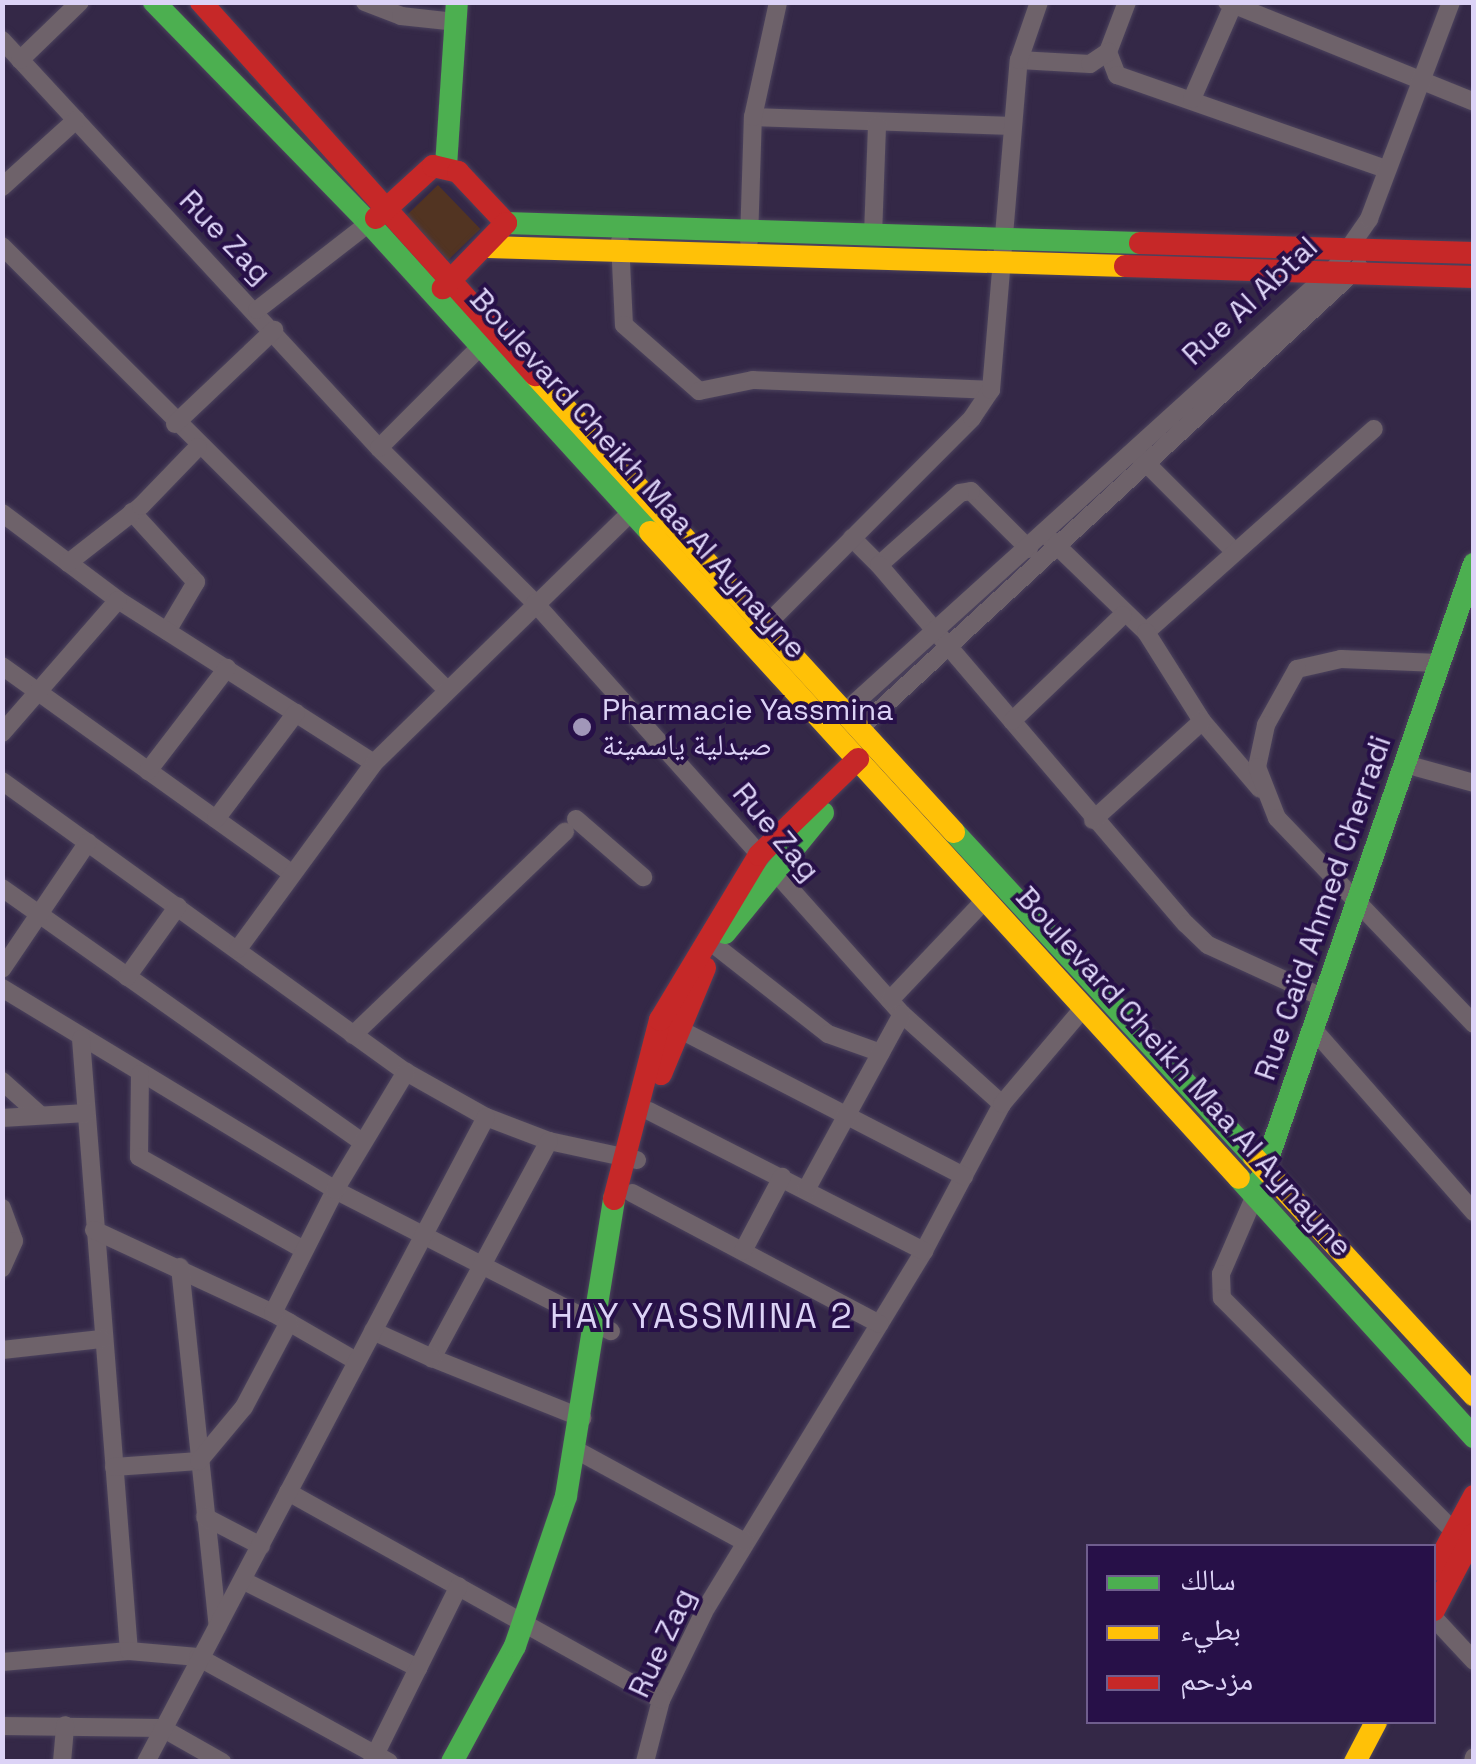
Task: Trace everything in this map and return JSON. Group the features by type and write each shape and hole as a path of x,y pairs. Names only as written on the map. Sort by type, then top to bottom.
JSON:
{"street":[{"path":"20,60 80,2"},
{"name":"Boulevard Cheikh Maa Al Aynayne","path":"154,2 378,216"},
{"name":"Boulevard Cheikh Maa Al Aynayne","path":"201,2 378,216 766,624 1474,1395"},
{"path":"256,310 434,169 449,12 400,16 365,2"},
{"path":"749,240 753,117 778,2"},
{"path":"766,624 972,418 992,390 1011,126 1019,60 1038,2"},
{"path":"1019,60 1090,64 1108,52 1127,2"},
{"name":"Rue Al Abtal","path":"853,720 1346,269 1359,248 1385,169 1452,2"},
{"path":"1192,99 1230,4 1474,102"},
{"name":"Rue Zag","path":"2,40 256,310 379,448 535,602 896,1007 1002,1104 924,1251 745,1542 661,1700 645,1762"},
{"path":"1108,52 1117,75 1385,169"},
{"path":"753,117 877,125 1011,126"},
{"path":"3,185 76,120"},
{"path":"873,235 877,125"},
{"path":"434,169 506,223 621,238"},
{"path":"444,287 488,247 506,223"},
{"path":"749,240 873,235 1002,249 1359,248 1474,253"},
{"path":"621,238 624,324 699,391 752,380 992,390"},
{"path":"488,247 621,238 749,240 1002,249 1474,276"},
{"path":"2,246 198,447 446,689"},
{"name":"Boulevard Cheikh Maa Al Aynayne","path":"444,287 481,346 856,768 986,899 1474,1437"},
{"path":"175,424 274,330"},
{"path":"379,448 481,346"},
{"path":"1146,632 1374,429"},
{"path":"68,563 132,512 198,447"},
{"path":"1139,456 1234,552"},
{"path":"879,565 960,493 971,491 1029,549"},
{"path":"132,512 196,582 168,631"},
{"path":"238,949 290,872 374,763 631,512"},
{"path":"2,513 118,600 374,763"},
{"path":"852,538 947,638 1093,820 1208,945 1324,998"},
{"path":"1051,540 1124,615 1146,632 1202,721 1261,790 1284,826 1474,1024"},
{"name":"Rue Al Abtal","path":"947,638 1029,549 1051,540"},
{"name":"Rue Caïd Ahmed Cherradi","path":"1465,1537 1222,1298 1222,1274 1266,1165 1474,564"},
{"path":"2,734 118,600"},
{"path":"1012,720 1124,615"},
{"path":"1261,790 1257,767 1266,725 1298,669 1341,658 1438,664"},
{"path":"2,666 290,872"},
{"path":"148,771 227,668"},
{"path":"216,819 296,713"},
{"path":"1093,820 1202,721"},
{"path":"1405,764 1474,782"},
{"path":"470,1762 533,1626 584,1454 629,1159 668,1024 766,864 856,768"},
{"path":"2,781 406,1072 486,1117 549,1140 629,1159"},
{"path":"353,1035 570,826 643,877"},
{"path":"2,969 88,842"},
{"path":"584,1454 582,1418 632,1193 629,1159 648,1111 668,1024 766,864"},
{"path":"2,888 362,1142"},
{"path":"806,1190 881,1053 896,1007 986,899"},
{"path":"127,976 178,906"},
{"path":"717,946 828,1034 881,1053"},
{"path":"2,988 334,1190 603,1327"},
{"path":"1002,1104 1084,1006"},
{"path":"668,1024 964,1176"},
{"path":"1313,1029 1474,1212"},
{"path":"81,1038 100,1339 130,1651"},
{"path":"114,1468 199,1461 244,1407 304,1250 334,1190 406,1072"},
{"path":"140,1074 139,1156 304,1250"},
{"path":"2,1081 40,1116"},
{"path":"648,1111 924,1251"},
{"path":"2,1118 86,1113"},
{"path":"146,1762 486,1117"},
{"path":"432,1358 549,1140"},
{"path":"743,1250 782,1177"},
{"path":"632,1193 879,1324"},
{"path":"2,1208 14,1242 2,1268"},
{"path":"94,1230 180,1267 356,1361"},
{"path":"180,1267 218,1626"},
{"path":"374,1331 582,1418"},
{"path":"2,1350 100,1339"},
{"path":"584,1454 745,1542"},
{"path":"288,1492 661,1700"},
{"path":"1436,1605 1465,1537 1474,1496"},
{"path":"205,1516 262,1546"},
{"path":"1436,1568 1465,1537"},
{"path":"244,1580 418,1668"},
{"path":"2,1662 130,1651 198,1657 379,1759 459,1586"},
{"path":"1436,1620 1474,1661"},
{"path":"452,1762 533,1626"},
{"path":"1336,1762 1355,1724"},
{"path":"1355,1762 1375,1724"},
{"path":"62,1762 65,1725"},
{"path":"2,1726 162,1728 222,1762"}],"shaded area":[{"path":"438,185 480,229 448,260 406,216"}],"traffic: fast":[{"path":"154,2 369,223 650,532"},
{"path":"446,166 457,2"},
{"path":"506,223 1140,243"},
{"path":"1261,1179 1474,564"},
{"path":"725,933 823,813"},
{"path":"954,832 1254,1157"},
{"path":"1239,1178 1474,1437"},
{"path":"452,1762 515,1646 566,1496 614,1199"}],"traffic: slow":[{"path":"488,247 1125,266"},
{"path":"535,375 954,832"},
{"path":"650,532 1239,1178"},
{"path":"1254,1157 1474,1395"},
{"path":"1355,1762 1375,1724"}],"traffic: jam":[{"path":"201,2 535,375"},
{"path":"376,218 433,166 458,172 506,223 443,288"},
{"path":"1140,243 1474,253"},
{"path":"1125,266 1474,277"},
{"path":"614,1199 660,1020 759,855 858,759"},
{"path":"661,1074 705,968"},
{"path":"1436,1566 1474,1496"},
{"path":"1436,1606 1474,1534"}],"place":[{"name":"Pharmacie Yassmina صيدلية ياسمينة","path":"582,727"}],"district":[{"name":"HAY YASSMINA 2","path":"702,1316"}]}
